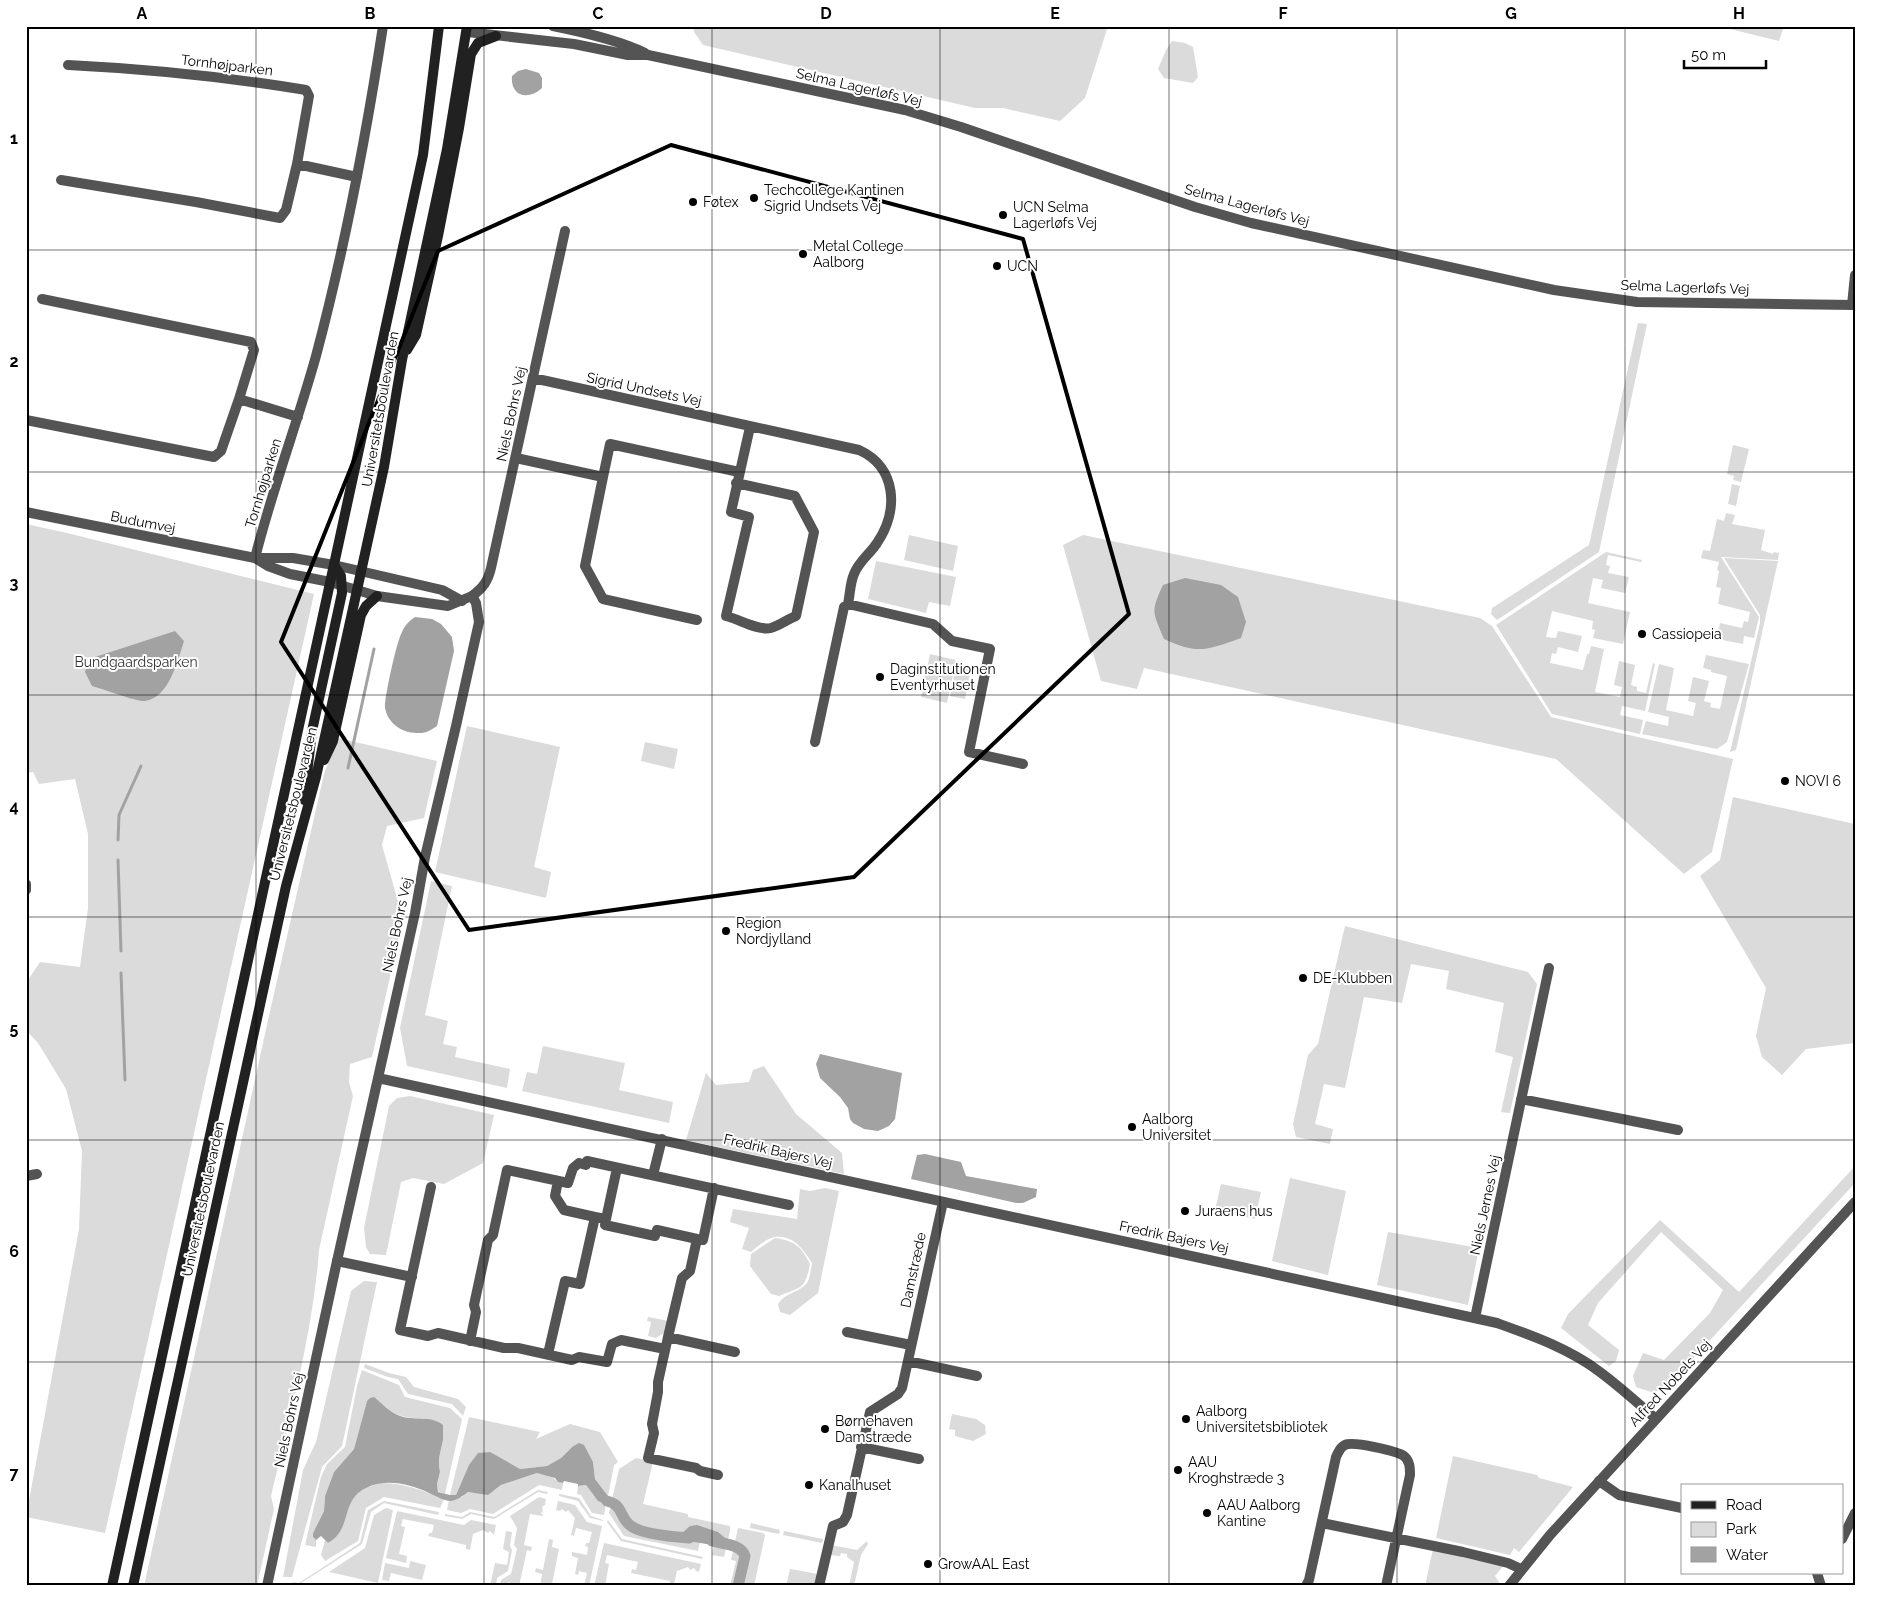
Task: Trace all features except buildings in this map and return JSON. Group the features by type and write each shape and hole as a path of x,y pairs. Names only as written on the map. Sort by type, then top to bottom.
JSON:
{"main road":[{"name":"Universitetsboulevarden","path":"112,1586 423,155 439,26"},
{"name":"Universitetsboulevarden","path":"133,1586 286,886 316,777 384,467 402,360 447,149 464,28"},
{"path":"402,360 416,335 420,321 460,128 471,54 478,43 496,36"},
{"path":"300,831 312,731 342,586 341,576 334,565"},
{"path":"316,777 333,741 361,615 366,606 377,596"}],"street":[{"name":"Tornhøjparken","path":"255,558 331,298 357,177 383,26"},
{"name":"Selma Lagerløfs Vej","path":"553,26 632,47 648,55"},
{"name":"Selma Lagerløfs Vej","path":"464,28 496,36 574,44 628,54 648,55 905,110 1251,223 1554,290 1636,302 1854,305"},
{"name":"Tornhøjparken","path":"61,180 280,218 286,210 297,164 309,96 306,90 236,79 150,70 68,65"},
{"path":"297,164 357,177"},
{"name":"Niels Bohrs Vej","path":"342,586 377,596 448,606 472,596 482,588 488,579 565,231"},
{"path":"1854,305 1855,275"},
{"path":"26,420 214,457 221,451 254,350 251,342 42,299"},
{"name":"Sigrid Undsets Vej","path":"533,378 859,450 875,459 881,465 888,479 891,491 884,531 877,544 860,563 853,575 848,604 844,607 815,742"},
{"path":"239,399 298,416"},
{"path":"736,483 795,496 814,532 796,616 770,628 746,624 741,620 726,616 749,517 731,512 736,483 750,427"},
{"path":"697,620 603,599 585,566 610,444 739,472"},
{"path":"516,458 603,477"},
{"name":"Budumvej","path":"26,512 255,558 293,558 361,571"},
{"name":"Budumvej","path":"255,558 268,566 290,574 342,586"},
{"path":"361,571 442,590 462,601"},
{"name":"Niels Bohrs Vej","path":"267,1586 415,913 425,857 479,622 476,603 472,596"},
{"path":"848,604 933,624 952,641 990,649 969,752 1023,764"},
{"path":"26,884 26,890"},
{"name":"Niels Jernes Vej","path":"1475,1318 1548,968"},
{"name":"Fredrik Bajers Vej","path":"378,1078 1497,1323 1545,1340 1572,1355 1600,1372 1656,1419"},
{"path":"1521,1099 1678,1130"},
{"path":"653,1175 662,1139"},
{"path":"470,1340 476,1312 474,1305 488,1240 493,1235 507,1170 569,1182 573,1168 579,1163 586,1165 586,1161 789,1205"},
{"path":"617,1168 605,1225 655,1236 656,1230 703,1240 714,1188"},
{"path":"558,1181 555,1196 564,1210 606,1219"},
{"path":"431,1187 400,1330 428,1336 438,1333 504,1348 518,1348 572,1360 579,1357 607,1362 612,1344 621,1340 665,1348"},
{"name":"Damstræde","path":"819,1586 833,1526 843,1522 846,1515 870,1412 898,1394 902,1388 942,1202"},
{"name":"Alfred Nobels Vej","path":"1509,1586 1521,1569 1599,1481 1855,1202"},
{"path":"548,1354 565,1281 580,1284 594,1217"},
{"path":"697,1239 690,1271 682,1278 665,1348 652,1424 654,1433 648,1458 696,1468 700,1471 718,1475"},
{"path":"337,1261 412,1277"},
{"path":"847,1332 911,1345"},
{"path":"668,1337 735,1352"},
{"path":"908,1362 977,1376"},
{"path":"1306,1586 1309,1580 1338,1451 1345,1445 1356,1444 1399,1453 1408,1460 1410,1475 1386,1586"},
{"path":"861,1447 919,1459"},
{"path":"1599,1481 1619,1495 1681,1508"},
{"path":"1844,1535 1855,1513"},
{"path":"1322,1523 1508,1563 1521,1569"}],"highlighted area":[{"path":"671,145 1023,239 1129,614 854,877 469,930 281,642 438,251"}],"green space":[{"path":"693,26 1108,26 1085,98 1060,121 1003,108 975,108 703,45 694,32"},
{"path":"1730,26 1784,26 1779,41 1730,29"},
{"path":"1172,41 1185,43 1193,47 1198,77 1193,83 1164,78 1158,69"},
{"path":"1638,323 1647,324 1599,552 1497,620 1491,614 1492,608 1589,545"},
{"path":"1733,445 1749,449 1741,482 1733,480 1734,476 1727,474"},
{"path":"1732,484 1740,486 1736,506 1728,504"},
{"path":"1726,513 1735,515 1732,524 1765,530 1761,550 1773,554 1774,552 1779,553 1778,560 1721,557 1759,617 1754,638 1744,636 1743,644 1717,639 1720,623 1742,628 1744,621 1748,622 1750,612 1718,604 1721,588 1716,587 1719,562 1701,558 1703,550 1710,551 1717,519 1724,521"},
{"name":"Bundgaardsparken","path":"26,524 314,594 105,1533 26,1517 79,1229 82,1151 66,1089 38,1043 26,1030 26,983 40,962 80,967 88,908 88,834 75,779 39,784 33,772 26,773"},
{"path":"909,535 958,546 953,571 904,560"},
{"path":"1083,535 1480,618 1492,626 1551,717 1733,759 1712,852 1684,874 1556,759 1144,668 1137,689 1101,681 1063,545"},
{"path":"1606,552 1642,560 1641,562 1608,555 1606,565 1610,566 1608,573 1629,577 1625,593 1601,588 1603,580 1593,578 1588,603 1630,612 1623,644 1593,638 1595,630 1592,629 1593,621 1552,611 1546,637 1556,638 1558,631 1582,636 1578,652 1558,647 1556,654 1552,653 1550,663 1583,670 1591,646 1604,649 1595,692 1620,697 1622,687 1614,685 1619,661 1635,665 1631,685 1637,687 1637,691 1646,693 1653,663 1655,664 1645,711 1622,706 1620,715 1643,720 1640,734 1552,714 1496,625"},
{"path":"1724,558 1778,561 1736,750 1730,752 1760,623 1760,615"},
{"path":"876,561 956,577 950,606 929,602 926,613 868,599"},
{"path":"930,654 956,660 947,703 921,697"},
{"path":"1706,655 1749,664 1727,742 1717,749 1642,734 1646,721 1668,726 1669,717 1648,712 1659,664 1674,668 1666,710 1693,716 1696,703 1688,701 1693,677 1709,681 1704,701 1711,703 1710,707 1720,709 1727,676 1703,668"},
{"path":"957,664 971,667 965,699 950,696"},
{"path":"467,726 560,747 534,867 551,872 546,898 435,872"},
{"path":"338,738 437,761 424,818 387,826 382,845 403,919 372,1057 350,1064 349,1082 353,1096 319,1250 312,1312 271,1496 274,1509 257,1586 144,1586 324,774"},
{"path":"645,742 678,749 674,769 641,761"},
{"path":"1733,797 1855,824 1855,1043 1806,1049 1782,1075 1762,1057 1756,1036 1766,988 1700,876 1720,860"},
{"path":"431,881 452,886 425,1015 448,1021 443,1044 457,1047 455,1057 510,1069 507,1088 407,1066 400,1028"},
{"path":"1345,926 1528,972 1537,984 1510,1113 1501,1112 1513,1057 1495,1052 1504,1003 1446,989 1449,971 1411,964 1402,1003 1364,997 1345,1088 1324,1084 1315,1124 1333,1129 1330,1144 1296,1137 1293,1124 1308,1055 1318,1044"},
{"path":"543,1046 625,1063 619,1090 673,1102 669,1123 522,1091 527,1072 537,1074"},
{"path":"764,1066 796,1114 842,1153 844,1174 686,1140 706,1073 716,1085 749,1082 753,1070"},
{"path":"410,1096 494,1115 483,1163 444,1184 413,1178 401,1182 386,1255 370,1254 366,1247 364,1228 389,1106 397,1098"},
{"path":"1855,1166 1855,1183 1664,1390 1651,1392 1636,1387 1633,1376 1643,1353 1664,1360 1710,1313 1723,1290 1661,1232 1598,1303 1588,1325 1619,1350 1616,1361 1609,1366 1561,1328 1568,1314 1660,1220 1739,1292"},
{"path":"1290,1178 1346,1191 1328,1275 1272,1261"},
{"path":"1221,1184 1261,1192 1255,1219 1215,1210"},
{"path":"825,1188 839,1191 818,1293 790,1315 780,1312 778,1304 781,1300 807,1283 812,1263 793,1240 787,1238 775,1237 769,1239 751,1252 742,1249 749,1228 730,1222 733,1209 797,1219 800,1189 810,1191"},
{"path":"1388,1232 1479,1248 1468,1305 1377,1285"},
{"path":"775,1238 797,1245 810,1264 804,1283 798,1289 779,1296 771,1294 750,1266 751,1254"},
{"path":"364,1281 377,1282 342,1446 322,1467 292,1577 283,1577 303,1470 316,1442 351,1291"},
{"path":"648,1317 669,1321 664,1333 656,1338 648,1336 651,1322 647,1321"},
{"path":"365,1364 406,1377 414,1387 458,1399 466,1407 463,1416 452,1404 408,1394 398,1379 364,1368"},
{"path":"362,1370 399,1385 405,1397 450,1408 462,1419 445,1494 438,1491 437,1484 440,1472 438,1467 439,1458 443,1440 428,1419 401,1416 379,1401 367,1401 354,1449 334,1472 325,1496 324,1511 313,1533 316,1547 305,1545 321,1477 327,1464 345,1447"},
{"path":"952,1414 976,1419 985,1425 986,1434 973,1441 955,1436 955,1430 949,1429"},
{"path":"469,1417 540,1432 536,1439 570,1424 600,1432 618,1462 614,1465 608,1496 595,1479 593,1462 572,1447 561,1458 547,1466 520,1469 508,1463 469,1466 456,1495 450,1495"},
{"path":"1453,1456 1537,1475 1539,1478 1573,1487 1519,1552 1514,1548 1510,1555 1436,1538"},
{"path":"636,1458 653,1462 643,1504 688,1514 688,1517 730,1526 724,1557 712,1555 714,1545 726,1546 680,1535 676,1537 677,1539 700,1542 698,1551 624,1536 609,1513 619,1469"},
{"path":"537,1473 549,1476 563,1483 562,1490 539,1485 493,1514 470,1509 461,1513 447,1510 449,1500 462,1497 468,1492 477,1493 495,1490 501,1485"},
{"path":"381,1483 413,1488 444,1499 440,1508 384,1497 366,1508 358,1541 325,1561 321,1555 325,1540 328,1543 340,1530 353,1499 365,1488"},
{"path":"586,1485 594,1496 606,1504 604,1515 592,1513 581,1495 577,1494 578,1486"},
{"path":"538,1490 548,1492 547,1494 538,1492 494,1519 471,1514 462,1519 445,1516 445,1514 462,1517 470,1512 494,1517"},
{"path":"559,1494 579,1498 591,1516 603,1521 590,1518 578,1501 559,1496"},
{"path":"539,1497 546,1499 545,1505 542,1507 543,1511 541,1513 543,1515 530,1514 524,1545 532,1547 531,1551 527,1550 519,1586 508,1582 507,1586 500,1586 501,1580 511,1574 517,1549 514,1545 517,1528 510,1516"},
{"path":"384,1501 439,1512 438,1515 384,1503 371,1512 362,1544 298,1585 293,1584 293,1582 299,1583 360,1543 368,1510"},
{"path":"558,1501 575,1505 587,1522 602,1526 589,1586 584,1586 587,1573 579,1571 578,1575 575,1574 578,1558 572,1556 572,1552 587,1555 588,1547 585,1546 586,1543 589,1543 592,1532 576,1528 574,1536 571,1535 575,1518 568,1510 566,1512 562,1509 560,1511 556,1510"},
{"path":"386,1508 393,1510 378,1583 329,1572 365,1548 374,1515"},
{"path":"397,1511 464,1525 471,1520 496,1525 494,1535 490,1531 488,1533 483,1530 473,1534 470,1550 466,1549 466,1545 428,1536 429,1533 432,1533 434,1525 403,1519 401,1526 405,1527 399,1554 407,1556 406,1563 386,1558"},
{"path":"608,1520 622,1539 703,1557 702,1559 621,1541 607,1522"},
{"path":"751,1523 780,1530 779,1534 750,1528"},
{"path":"738,1528 765,1535 754,1586 730,1586 736,1561 731,1560"},
{"path":"506,1531 512,1532 510,1546 512,1550 508,1571 497,1578 496,1586 490,1586 495,1563 507,1565 509,1552 503,1549"},
{"path":"784,1531 823,1539 822,1543 783,1535"},
{"path":"549,1539 553,1540 552,1547 559,1549 552,1584 548,1583 547,1586 540,1586 542,1574 535,1572 536,1568 543,1570"},
{"path":"867,1541 868,1544 861,1555 854,1586 849,1586 854,1562 847,1557 847,1554 841,1553 840,1556 829,1555 831,1545 857,1550"},
{"path":"604,1543 701,1564 699,1572 694,1568 690,1570 688,1567 677,1571 674,1584 670,1583 670,1581 631,1573 632,1569 636,1570 638,1562 607,1555 605,1563 609,1564 605,1586 594,1586"},
{"path":"1433,1549 1504,1565 1495,1576 1499,1582 1496,1586 1425,1586"},
{"path":"410,1561 426,1565 422,1580 391,1573 389,1581 382,1580 385,1563 409,1568"},
{"path":"790,1569 818,1574 816,1586 786,1586"}],"water":[{"path":"526,69 539,73 542,78 542,88 537,92 526,95 517,92 514,88 512,76 518,71"},
{"path":"1185,578 1221,585 1238,597 1246,622 1241,638 1202,649 1186,647 1164,639 1155,617 1156,601 1163,585"},
{"path":"415,617 432,619 441,624 452,637 454,651 437,726 430,731 420,733 400,729 390,720 385,708 394,657 400,637 406,625"},
{"path":"175,631 184,641 179,658 166,686 153,698 141,701 92,686 85,672 89,659"},
{"path":"820,1054 902,1073 895,1119 889,1126 878,1131 864,1129 853,1123 850,1119 848,1108 840,1097 820,1078 816,1064"},
{"path":"925,1154 961,1162 966,1176 1037,1189 1036,1197 1023,1203 1016,1203 911,1179 917,1155"},
{"path":"374,1397 389,1410 400,1416 433,1420 443,1425 443,1440 439,1458 440,1472 437,1484 438,1492 456,1495 469,1465 478,1453 490,1452 520,1469 547,1466 561,1458 579,1443 584,1445 593,1462 595,1479 608,1496 606,1504 598,1501 586,1485 578,1486 578,1484 564,1481 563,1483 558,1482 555,1478 537,1473 501,1485 488,1495 468,1492 460,1498 451,1501 406,1485 382,1483 366,1488 358,1493 349,1507 341,1530 336,1537 328,1543 321,1536 316,1540 313,1537 313,1533 324,1511 325,1496 334,1472 354,1449 367,1401"},
{"path":"697,1525 718,1532 725,1538 726,1546 677,1539 676,1534 681,1534 690,1526"}],"waterway":[{"path":"348,768 374,649"},
{"path":"118,840 119,815 141,766"},
{"path":"118,860 121,951"},
{"path":"121,973 125,1080"},
{"path":"607,1501 616,1505 627,1523 636,1529 659,1535 689,1538"},
{"path":"712,1541 731,1545 743,1552 745,1556 738,1586"}],"place":[{"name":"Techcollege Kantinen Sigrid Undsets Vej","path":"754,198"},
{"name":"Føtex","path":"693,202"},
{"name":"UCN Selma Lagerløfs Vej","path":"1003,215"},
{"name":"Metal College Aalborg","path":"803,254"},
{"name":"UCN","path":"997,266"},
{"name":"Cassiopeia","path":"1642,634"},
{"name":"Daginstitutionen Eventyrhuset","path":"880,677"},
{"name":"NOVI 6","path":"1785,781"},
{"name":"Region Nordjylland","path":"726,931"},
{"name":"DE-Klubben","path":"1303,978"},
{"name":"Aalborg Universitet","path":"1132,1127"},
{"name":"Juraens hus","path":"1185,1211"},
{"name":"Aalborg Universitetsbibliotek","path":"1186,1419"},
{"name":"Børnehaven Damstræde","path":"825,1429"},
{"name":"AAU Kroghstræde 3","path":"1178,1470"},
{"name":"Kanalhuset","path":"809,1485"},
{"name":"AAU Aalborg Kantine","path":"1207,1513"},
{"name":"GrowAAL East","path":"928,1564"}]}
